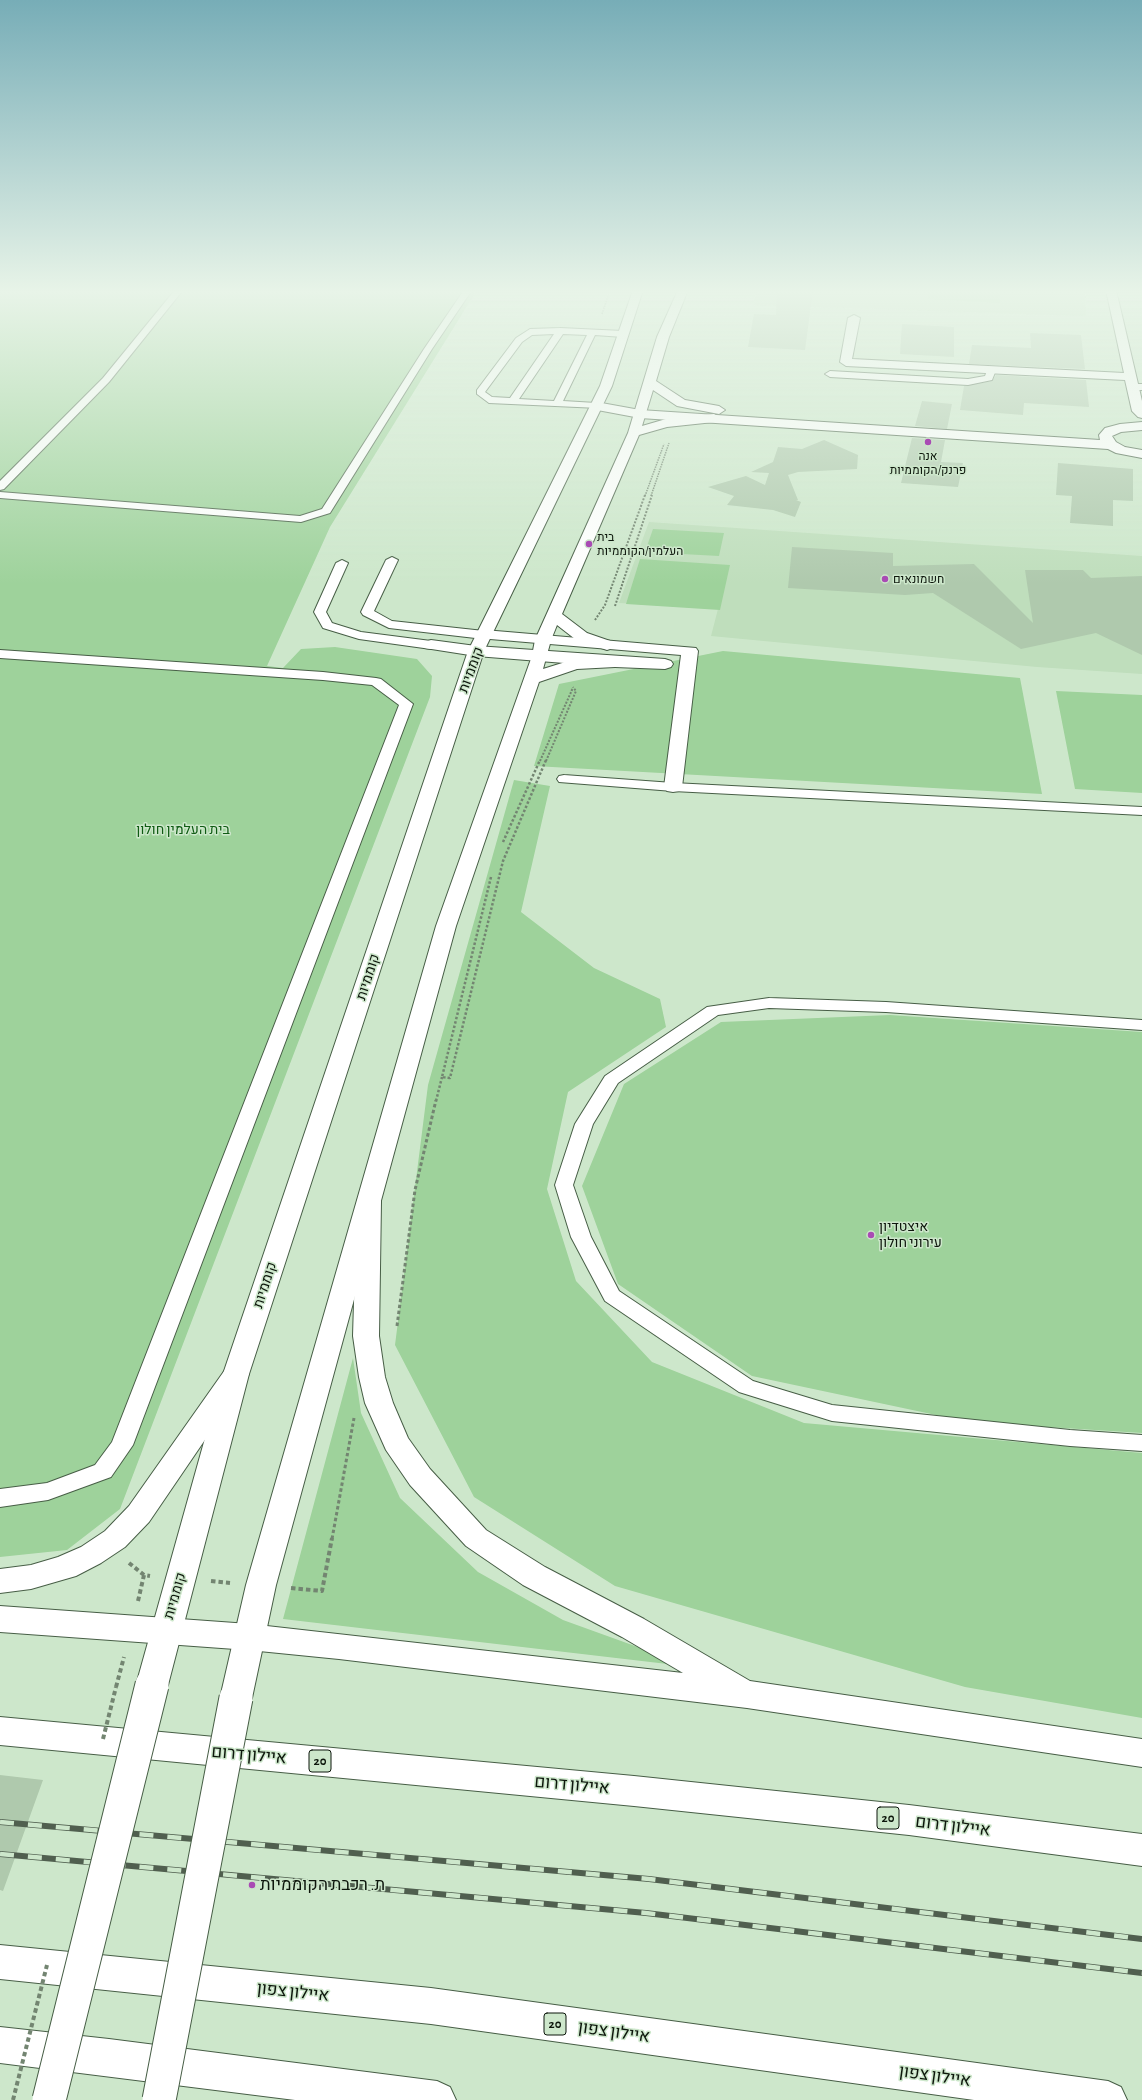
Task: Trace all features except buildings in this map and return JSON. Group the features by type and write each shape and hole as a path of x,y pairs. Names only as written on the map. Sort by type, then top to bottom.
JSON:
{"main road":[{"name":"קוממיות","path":"49,2100 165,1631 236,1374 480,643 605,388"},
{"path":"159,2100 236,1698 261,1585 446,926 532,679 549,659 554,615 634,433 648,388"},
{"path":"658,388 681,403 717,414"},
{"path":"1108,440 1110,431 1137,426 1140,412 1136,388"},
{"path":"596,406 1108,440 1121,450 1142,454"},
{"path":"634,433 671,422 717,414"},
{"path":"554,615 581,636 607,646 690,658"},
{"path":"431,645 480,643 575,664 690,658"},
{"path":"549,659 607,646"},
{"path":"673,787 690,658"},
{"path":"549,659 615,662"},
{"path":"369,1201 366,1336 372,1377 378,1403 396,1443 420,1477 476,1538 534,1576 633,1628 746,1694"},
{"path":"0,1581 31,1576 66,1567 91,1555 115,1539 139,1514 236,1374"},
{"path":"0,1619 249,1637 746,1694 1142,1753"},
{"name":"איילון דרום","path":"0,1731 642,1792 917,1821 1142,1850"},
{"name":"איילון צפון","path":"0,1962 431,2006 1108,2100"},
{"path":"0,2045 109,2057 437,2100"}],"lane":[{"path":"0,486 98,388"},
{"path":"0,495 301,519 326,511 403,388"},
{"path":"483,388 480,392 489,400 596,406"},
{"path":"513,401 522,388"},
{"path":"557,404 565,388"},
{"path":"392,560 367,612 389,624 480,643"},
{"path":"342,563 320,612 327,625 359,635 431,645"},
{"path":"0,654 323,676 376,682 406,704 122,1445 103,1471 48,1491 0,1498"},
{"path":"564,779 673,787 1142,811"},
{"path":"1142,1025 886,1007 769,1003 713,1011 611,1080 584,1124 564,1185 581,1237 612,1296 746,1387 832,1413 1070,1438 1142,1443"}],"path":[{"path":"615,606 670,442 671,422"},
{"path":"592,625 605,605 671,422"},
{"path":"502,845 572,690 549,659"},
{"path":"442,1077 450,1078 503,861 576,691 549,659"},
{"path":"396,1329 414,1190 492,874"},
{"path":"101,1747 116,1687"},
{"path":"13,2100 49,1956"}],"shaded area":[{"name":"חשמונאים","path":"649,522 1142,556 1142,674 1037,667 711,636 718,609 619,603"}],"green space":[{"name":"בית העלמין חולון","path":"0,388 416,388 330,527 267,666 283,668 301,649 335,647 417,659 432,676 430,697 120,1509 67,1550 0,1557"},
{"path":"653,529 724,533 719,556 645,552"},
{"path":"640,559 730,565 720,610 626,604"},
{"path":"723,651 1020,678 1042,794 534,766 559,684"},
{"path":"1056,691 1142,695 1142,793 1075,789"},
{"path":"514,780 550,786 521,912 594,968 660,999 666,1027 568,1092 547,1189 576,1281 652,1362 804,1423 1142,1453 1142,1718 965,1687 615,1586 474,1497 395,1345 428,1085"},
{"name":"איצטדיון עירוני חולון","path":"890,1015 1142,1032 1142,1433 969,1422 752,1376 618,1284 582,1186 624,1084 721,1022"},
{"path":"353,1358 361,1413 400,1498 478,1572 563,1620 693,1667 283,1619"}],"railway":[{"path":"0,1822 649,1879 1142,1939"},
{"path":"0,1854 646,1913 1142,1973"}],"place":[{"name":"אנה פרנק/הקוממיות","path":"928,442"},
{"name":"בית העלמין/הקוממיות","path":"589,544"},
{"name":"חשמונאים","path":"885,579"},
{"name":"איצטדיון עירוני חולון","path":"871,1235"},
{"name":"ת. רכבת הקוממיות","path":"252,1885"}]}
